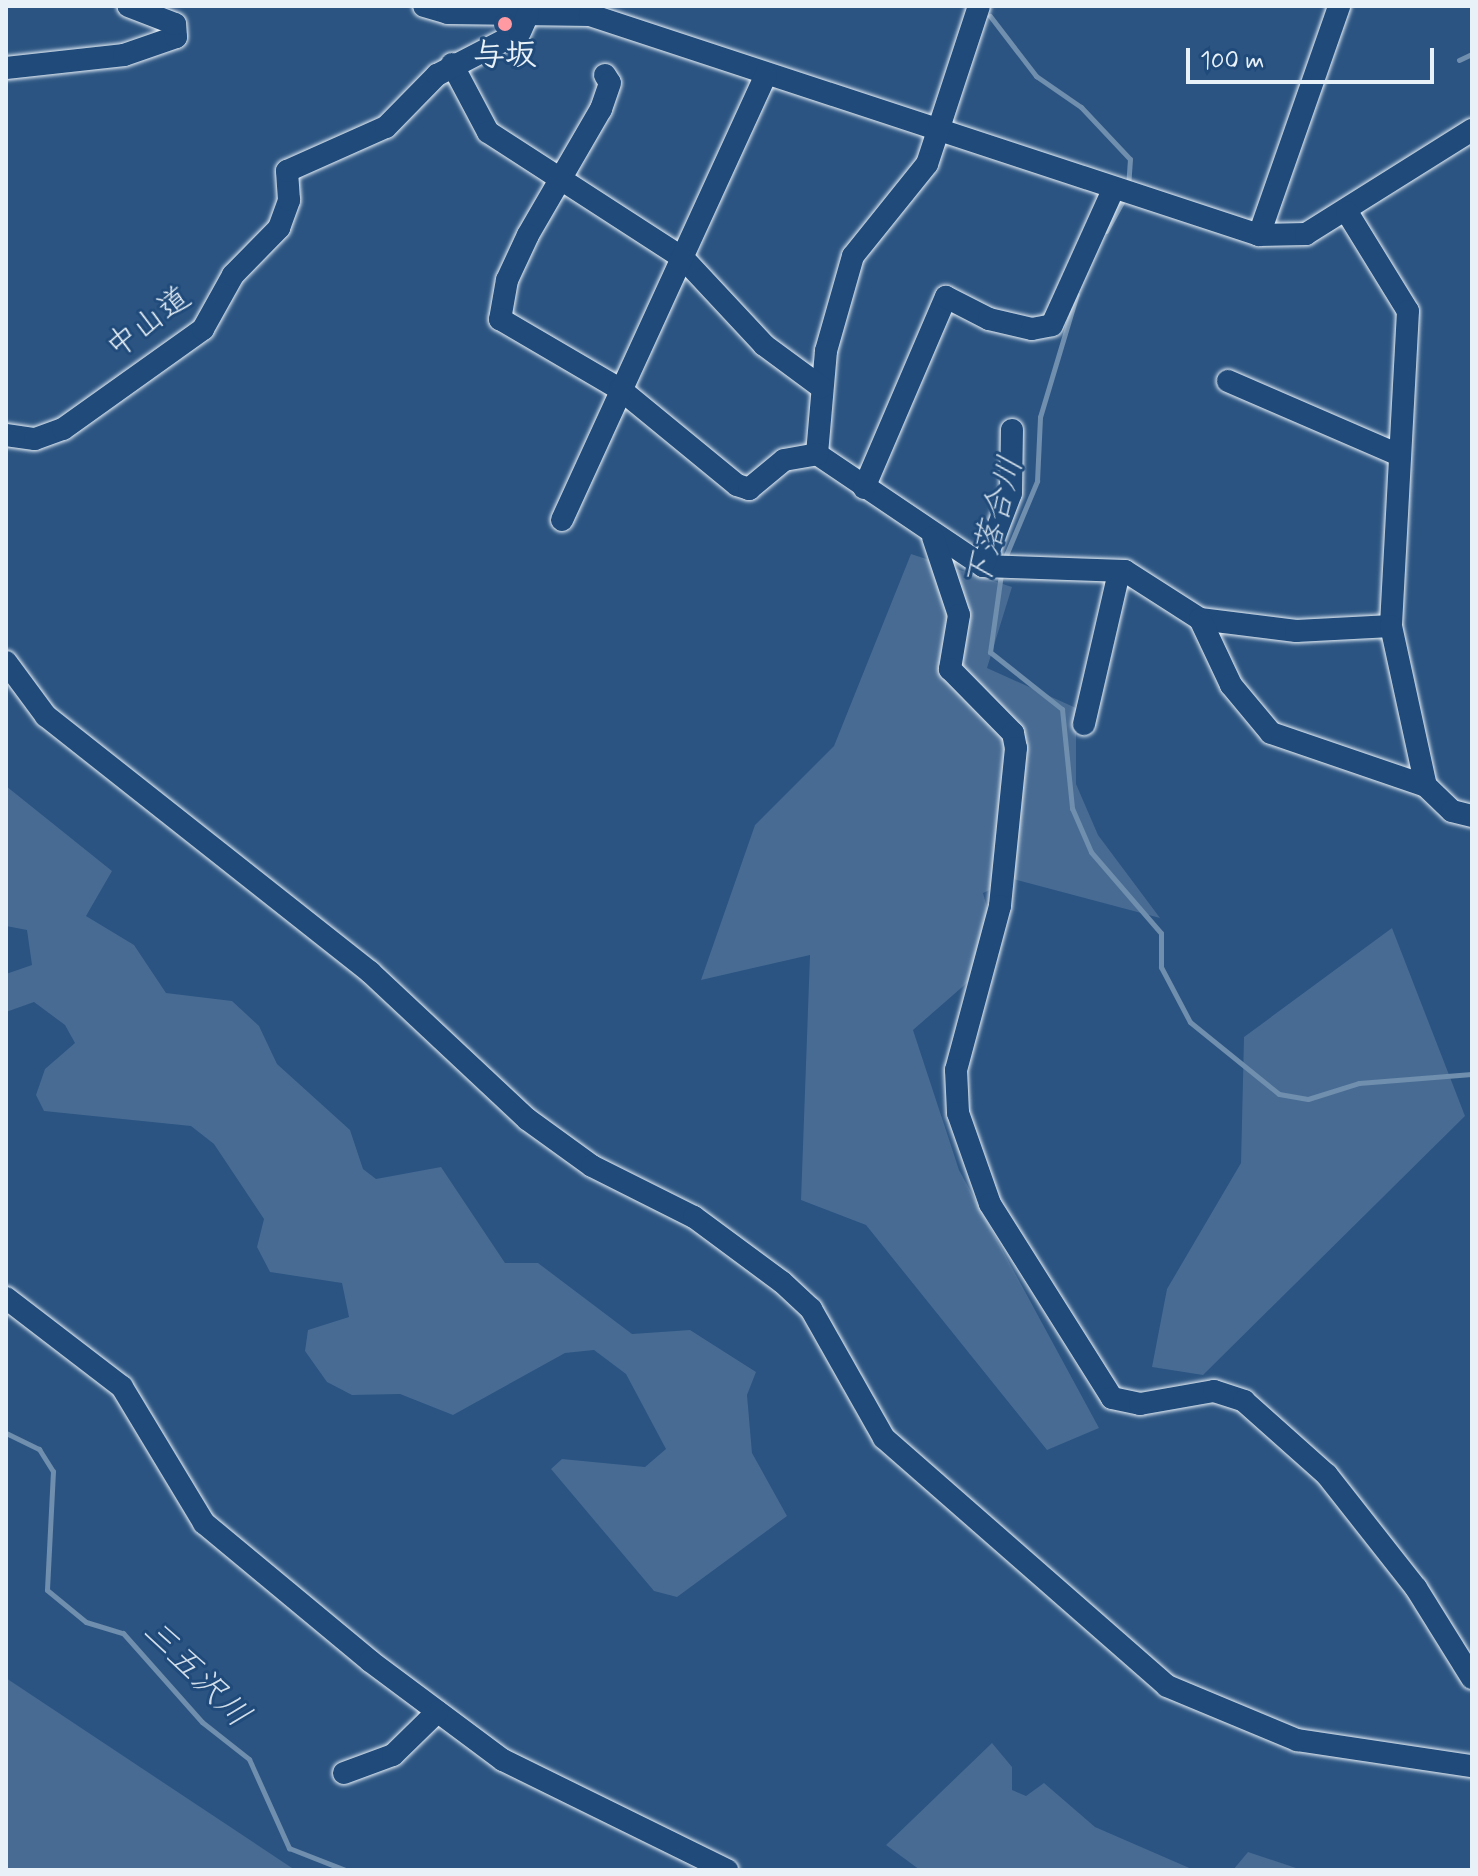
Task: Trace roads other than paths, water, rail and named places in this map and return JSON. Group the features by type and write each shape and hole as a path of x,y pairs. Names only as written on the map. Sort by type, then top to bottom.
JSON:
{"street":[{"path":"6,68 98,60 176,37 175,24 128,6"},
{"path":"424,6 528,14 603,13 766,75 1259,235 1306,234 1347,212 1472,130"},
{"path":"817,454 821,387 853,256 917,179 939,132 979,6"},
{"path":"1259,235 1339,6"},
{"name":"中山道","path":"6,435 35,439 63,429 203,329 239,267 260,256 279,228 289,200 287,171 386,127 452,64 520,32 528,14"},
{"path":"452,64 488,132 560,182 683,258 764,345 821,387"},
{"path":"605,75 610,83 601,109 507,280 500,319 620,389 737,485 749,489 784,460 817,454 933,537 986,566 1015,570 1119,572 1162,589 1200,619 1231,685 1271,733 1426,786 1452,811 1472,816"},
{"path":"562,520 766,75"},
{"path":"864,488 946,297 989,319 1032,329 1052,325 1119,192"},
{"path":"1347,212 1408,311 1391,626 1426,786"},
{"path":"1228,381 1399,455"},
{"path":"986,566 1011,493 1012,430"},
{"path":"933,537 959,615 950,669 1013,733 1016,748 1000,906 956,1070 958,1113 990,1204 1112,1398 1140,1404 1214,1391 1244,1401 1327,1475 1416,1588 1472,1678"},
{"path":"1084,724 1119,572"},
{"path":"1200,619 1296,631 1391,626"},
{"path":"6,662 46,716 370,972 527,1119 592,1166 694,1217 782,1282 811,1309 884,1438 1167,1686 1297,1740 1472,1766"},
{"path":"6,1298 122,1387 204,1523 437,1712 503,1760 727,1870"},
{"path":"344,1773 393,1755 437,1712"}],"waterway":[{"name":"下落合川","path":"990,16 1036,76 1081,107 1130,159 1128,185"},
{"path":"1459,60 1472,54"},
{"name":"下落合川","path":"1106,231 1124,198"},
{"name":"下落合川","path":"1004,560 1037,481 1040,417 1077,294"},
{"name":"下落合川","path":"1001,574 990,652 1062,709 1072,808 1091,852 1161,933 1161,967 1190,1022 1279,1094 1308,1099 1359,1083 1472,1074"},
{"name":"三五沢川","path":"6,1433 39,1449 53,1471 47,1590 86,1622 123,1633 202,1722 249,1759 289,1848 345,1870"}],"place":[{"name":"与坂","path":"505,24"}]}
